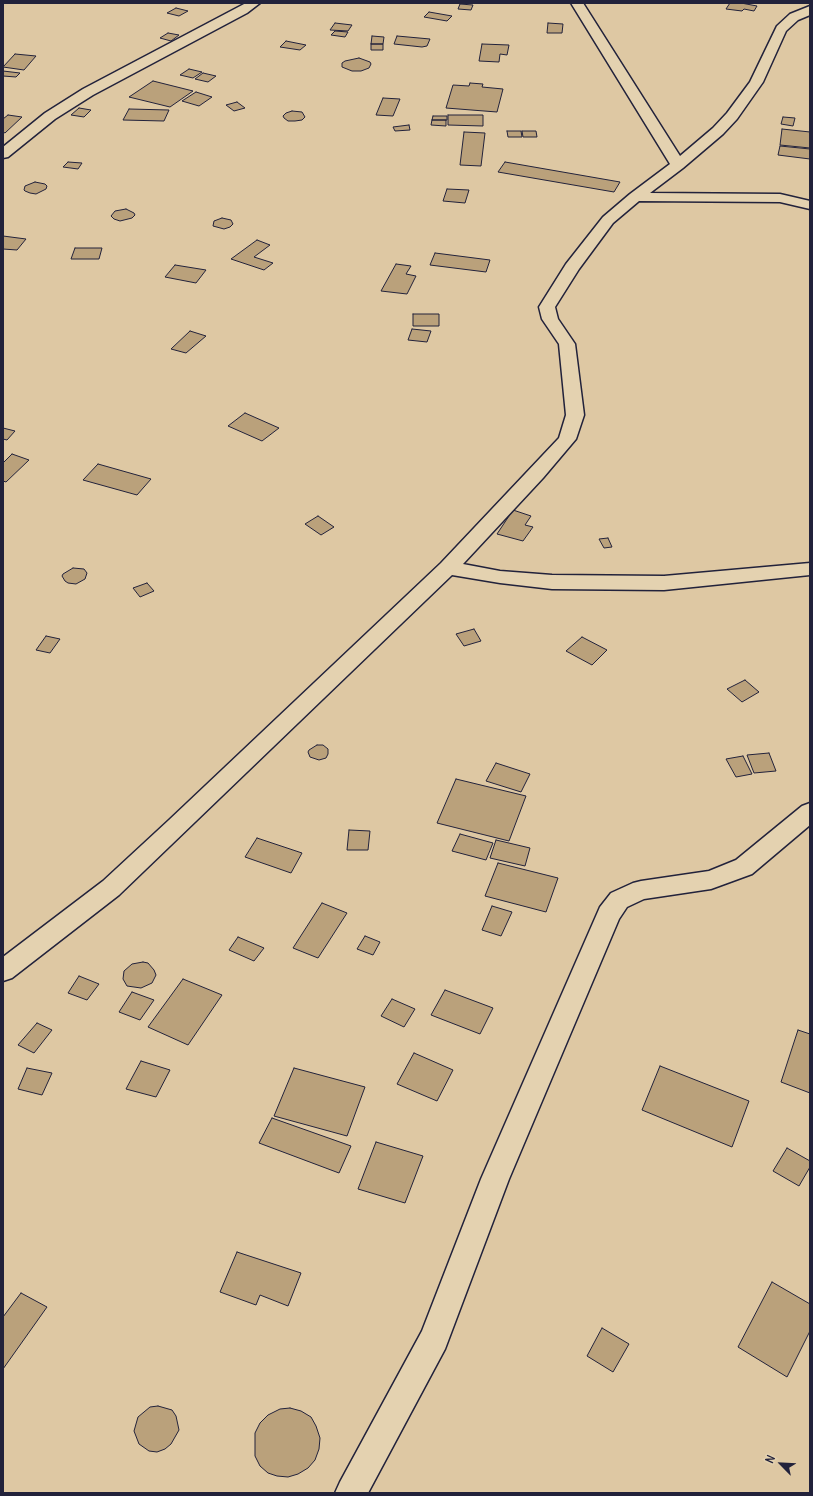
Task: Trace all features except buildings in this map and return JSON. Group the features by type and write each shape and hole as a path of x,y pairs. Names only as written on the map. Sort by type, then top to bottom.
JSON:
{"street":[{"path":"3,154 50,116 88,92 254,3"},
{"path":"577,3 678,165"},
{"path":"3,971 111,888 448,568 536,474 566,439 575,414 567,344 550,319 547,308 572,267 608,220 635,197 678,165 718,131 732,116 756,82 781,29 794,17 810,10"},
{"path":"635,197 780,198 810,205"},
{"path":"448,568 500,577 552,582 664,583 810,569"},
{"path":"351,1493 434,1339 495,1179 609,914 619,900 641,890 711,880 744,867 810,812"}]}
